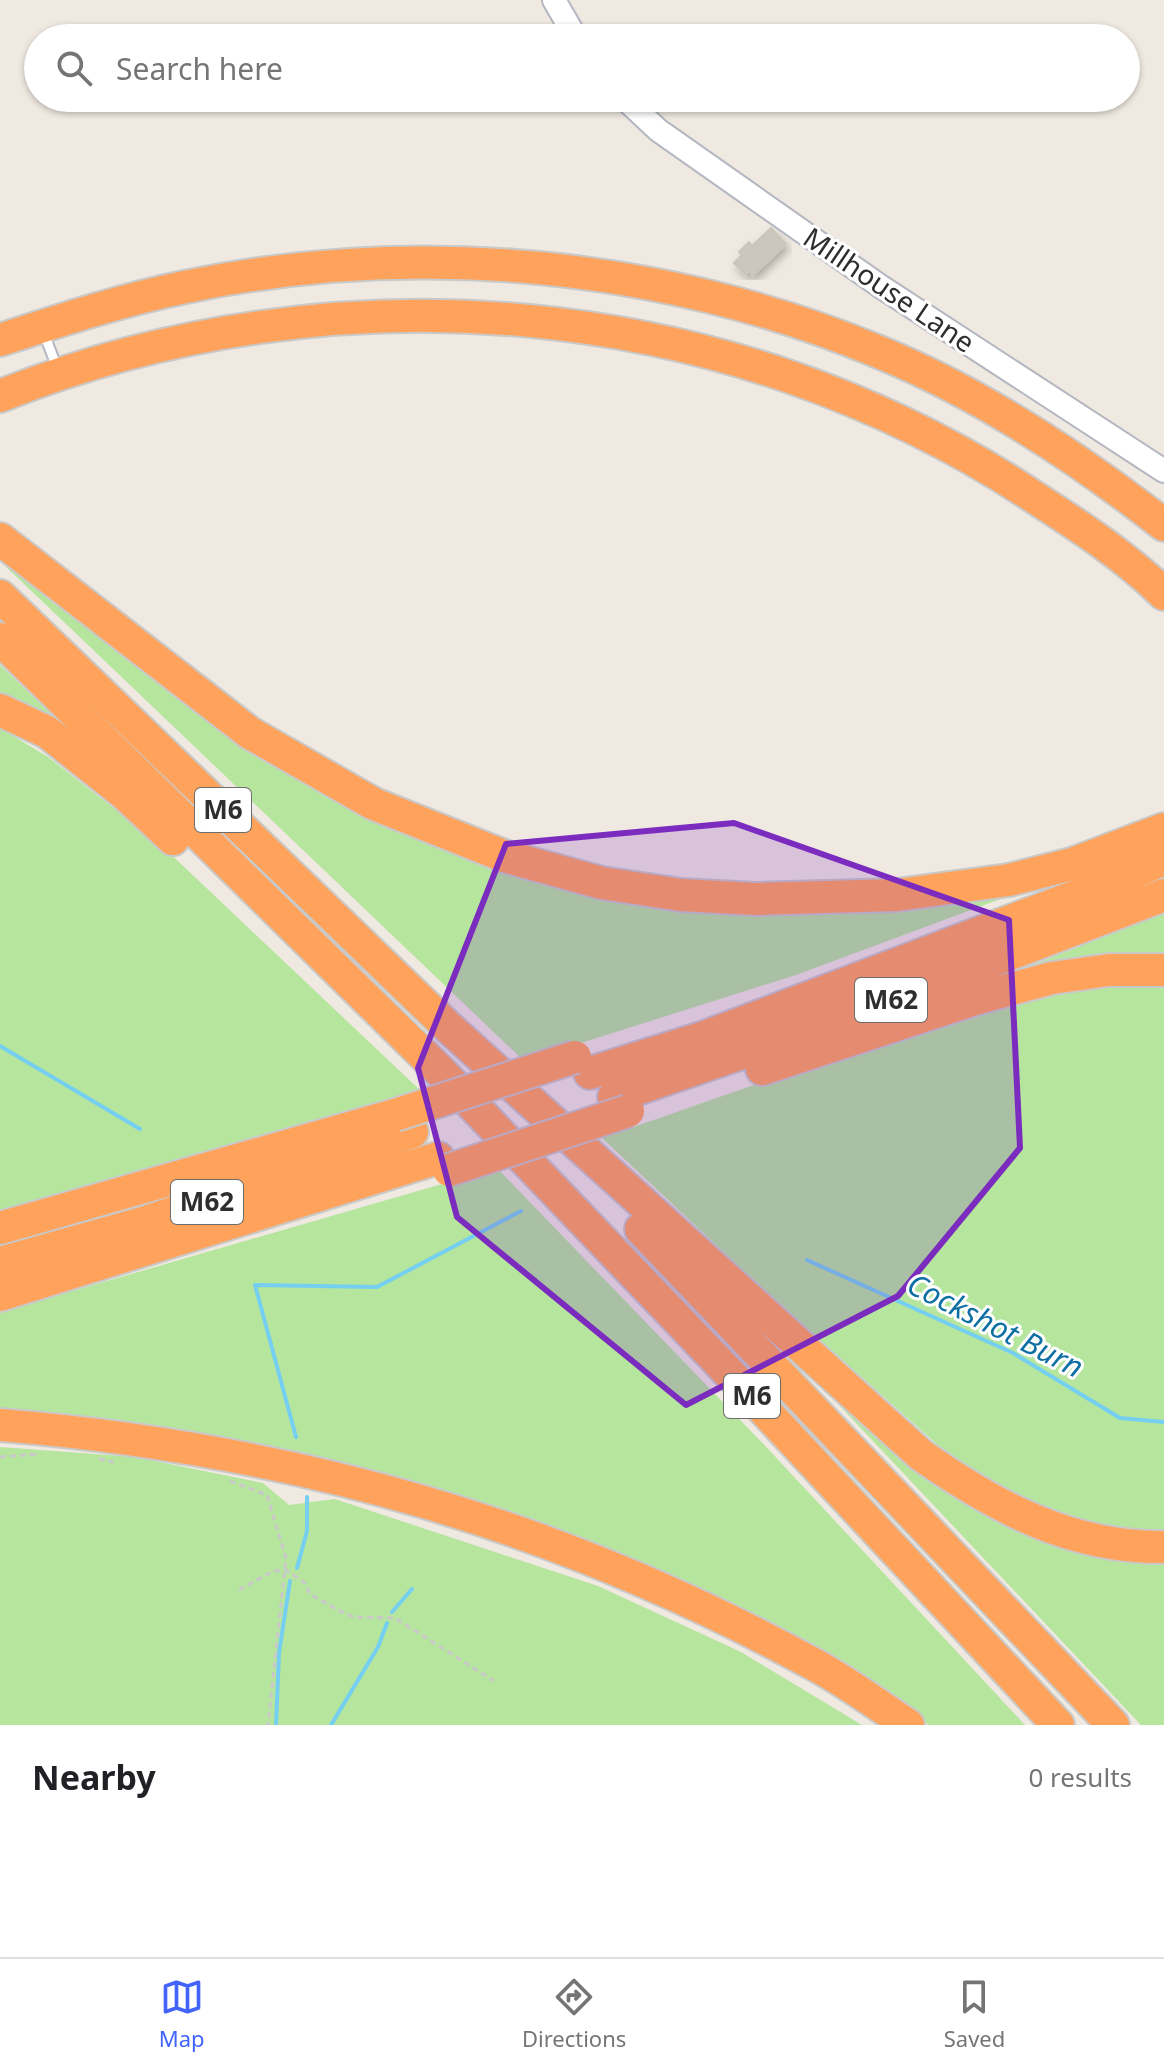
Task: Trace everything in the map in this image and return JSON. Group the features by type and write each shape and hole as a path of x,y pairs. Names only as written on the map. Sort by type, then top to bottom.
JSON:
{"highway":[{"path":"0,340 185,286 337,266 430,262 600,275 727,302 878,351 934,377 1027,428 1103,477 1164,525"},
{"path":"0,396 59,373 167,343 280,323 385,315 473,316 554,322 673,342 825,389 918,430 991,468 1068,519 1164,594"},
{"path":"0,539 250,733 374,804 504,856 602,883 681,895 756,899 897,895 1009,880 1072,864 1164,829"},
{"name":"M6","path":"0,596 446,1025 1113,1725"},
{"name":"M6","path":"0,639 441,1072 762,1407 1058,1725"},
{"path":"0,710 47,732 126,795 311,968 441,1072"},
{"name":"M62","path":"0,1263 143,1223 403,1124 583,1065 784,1005 1095,889 1164,859"},
{"name":"M62","path":"0,1295 315,1198 444,1164 621,1104 1164,895"},
{"path":"621,1104 1052,978 1109,970 1164,970"},
{"path":"446,1025 921,1455 963,1484 1047,1527 1086,1540 1164,1547"},
{"path":"0,1228 403,1124"},
{"path":"0,1425 203,1448 318,1471 433,1502 534,1538 678,1597 819,1667 908,1725"}],"street":[{"path":"554,0 568,24"},
{"name":"Millhouse Lane","path":"639,112 658,130 880,286 1164,471"}],"lane":[{"path":"41,327 59,373"}],"path":[{"path":"0,1457 48,1453"},
{"path":"88,1455 106,1462 120,1462"},
{"path":"223,1478 267,1495 286,1558 268,1725"},
{"path":"239,1590 273,1571 286,1570 305,1583 310,1594 338,1610 353,1617 395,1618 494,1681"}],"highlighted area":[{"path":"734,823 1009,920 1020,1148 898,1296 686,1405 457,1217 418,1068 506,844"}],"green space":[{"path":"0,547 292,768 667,900 1065,875 796,975 524,1061 0,561"},
{"path":"0,665 71,733 0,697"},
{"path":"0,728 48,757 162,846 422,1092 0,1214"},
{"path":"1164,913 1164,957 992,981"},
{"path":"1164,983 1164,1533 1126,1533 1031,1510 949,1455 764,1290 602,1138 808,1066 1017,1001 1087,987"},
{"path":"497,1168 769,1450 1025,1725 929,1725 898,1705 602,1548 0,1414 0,1312"},
{"path":"789,1352 983,1513 1031,1536 1164,1556 1164,1725 1141,1725"},
{"path":"0,1447 135,1457 263,1483 289,1505 335,1499 598,1586 741,1652 862,1725 0,1725"}],"building":[{"path":"771,228 786,244 753,275 749,270 745,274 734,263 742,255 739,252 749,242 752,246"}],"waterway":[{"name":"Cockshot Burn","path":"0,1046 140,1129"},
{"name":"Cockshot Burn","path":"296,1437 255,1285 377,1287 521,1211"},
{"name":"Cockshot Burn","path":"807,1260 1013,1353 1120,1418 1164,1422"},
{"path":"297,1568 307,1531 307,1497"},
{"path":"276,1725 279,1653 290,1581"},
{"path":"392,1612 412,1589"},
{"path":"331,1725 378,1647 387,1623"}]}
